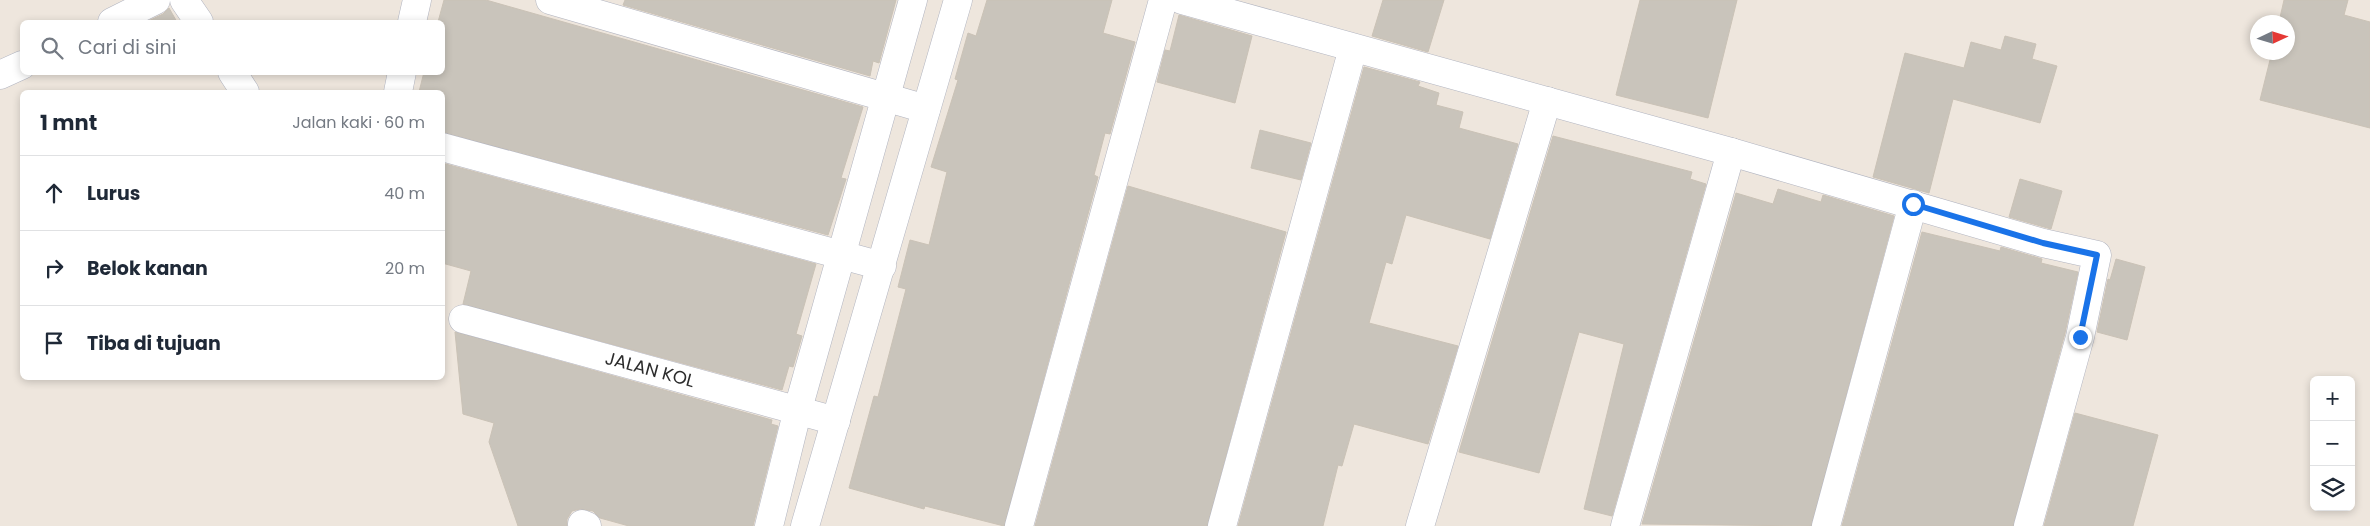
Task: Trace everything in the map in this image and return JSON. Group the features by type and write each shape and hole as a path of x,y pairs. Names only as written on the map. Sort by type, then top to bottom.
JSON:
{"street":[{"path":"116,20 156,0"},
{"path":"184,0 197,20"},
{"path":"412,20 417,0"},
{"path":"550,0 926,109"},
{"path":"913,0 798,409 771,520 809,525 836,421 958,0"},
{"path":"1018,526 1163,0"},
{"path":"1182,0 1731,152 2043,243 2097,255 2080,337 2028,526"},
{"path":"1222,526 1353,48"},
{"path":"0,75 20,66"},
{"path":"234,75 244,90"},
{"path":"398,90 401,75"},
{"path":"1420,526 1546,101"},
{"path":"445,148 882,266"},
{"path":"1625,526 1731,152"},
{"path":"1826,526 1913,204"},
{"name":"JALAN KOL","path":"463,319 798,409 836,421"}],"building":[{"path":"444,0 486,0 863,107 841,178 846,179 828,235 445,133 445,90 420,90 423,75 445,75 445,20 439,20"},
{"path":"625,0 896,0 879,63 873,61 870,76 623,5"},
{"path":"987,0 1112,0 1103,33 1135,42 1110,134 1105,133 1094,175 1098,177 1004,526 925,506 924,509 849,488 874,396 878,397 906,289 898,287 910,240 929,245 947,172 931,167 958,80 955,79 968,33 976,36"},
{"path":"1383,0 1444,0 1428,52 1372,36"},
{"path":"1640,0 1737,0 1708,118 1616,95"},
{"path":"2284,0 2348,0 2344,15 2370,22 2370,128 2260,100 2270,60 2295,60 2295,15 2281,15"},
{"path":"169,8 176,20 150,20 163,14"},
{"path":"1179,15 1252,36 1235,103 1157,82 1165,50 1170,51"},
{"path":"2005,36 2036,44 2032,59 2057,66 2040,123 1953,99 1929,193 1873,177 1905,53 1964,68 1971,42 2001,50"},
{"path":"1364,67 1420,82 1418,86 1439,93 1436,105 1463,112 1459,128 1518,144 1490,239 1406,215 1392,264 1386,262 1369,323 1458,346 1428,444 1354,424 1342,466 1338,465 1323,526 1238,526"},
{"path":"1260,130 1311,143 1301,180 1251,168"},
{"path":"1553,136 1692,172 1690,179 1706,184 1612,516 1584,509 1624,344 1579,332 1539,473 1459,452"},
{"path":"445,164 816,264 796,334 802,336 793,367 789,366 782,390 463,304 471,271 445,264"},
{"path":"2020,179 2062,191 2051,229 2009,217"},
{"path":"1128,186 1286,232 1207,526 1035,526"},
{"path":"1778,189 1821,202 1823,195 1894,216 1811,526 1642,524 1736,193 1773,204"},
{"path":"1922,232 2000,251 2001,247 2042,259 2041,263 2078,272 2065,333 2013,526 1842,526"},
{"path":"2116,259 2145,267 2127,340 2097,332 2108,279 2110,280"},
{"path":"455,332 772,420 771,424 778,426 753,526 629,526 600,518 593,511 580,509 572,511 567,519 567,526 518,526 489,442 494,423 463,414"},
{"path":"2075,413 2158,435 2133,526 2044,526"}],"route":[{"path":"1913,204 2043,243 2097,255 2080,337"}]}
